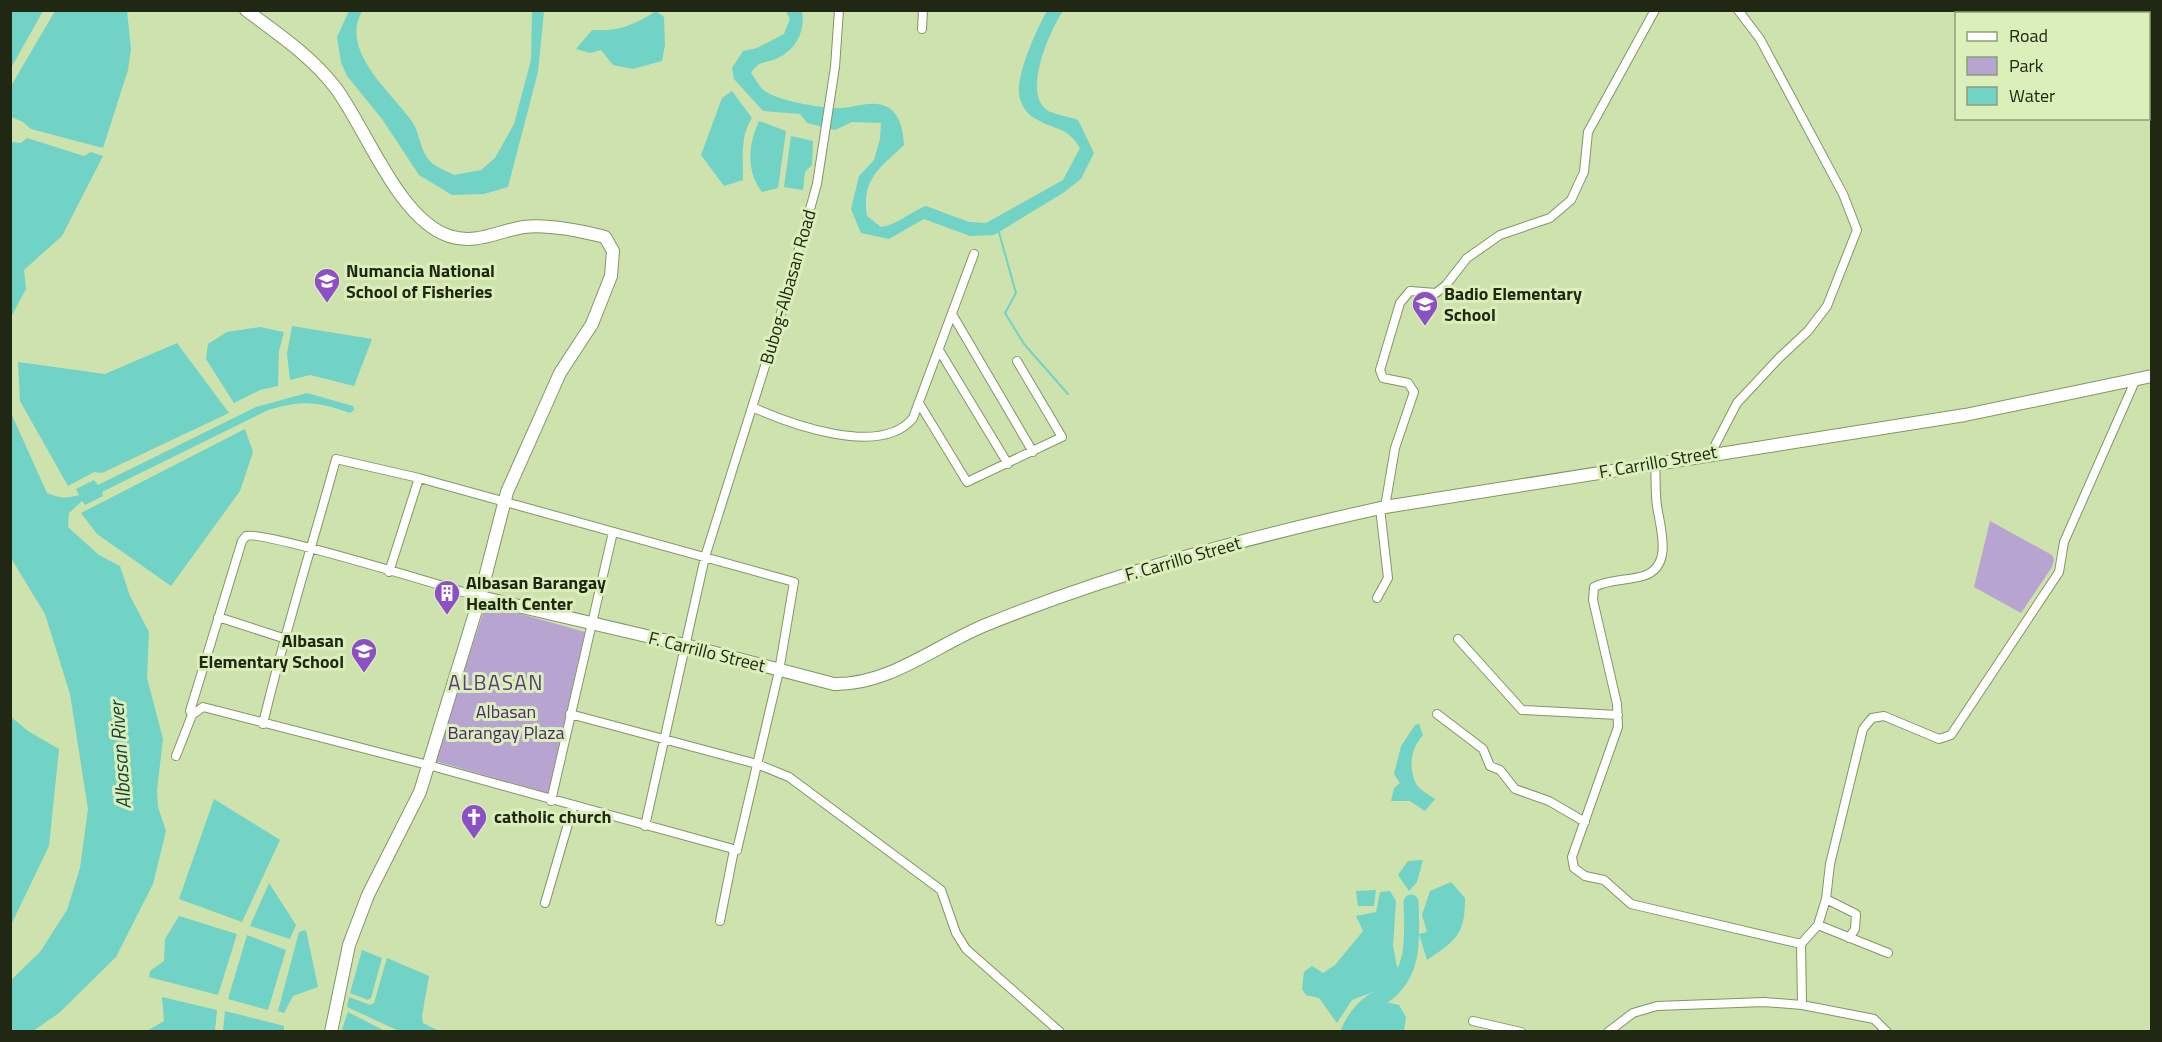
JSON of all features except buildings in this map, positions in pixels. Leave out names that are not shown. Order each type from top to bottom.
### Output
[{"type":"street","points":[[246,10],[308,56],[336,88],[365,140],[401,194],[418,216],[435,231],[466,240],[481,239],[525,227],[550,228],[605,237],[614,251],[614,265],[606,292],[592,324],[560,373],[504,503],[480,597],[420,792],[368,895],[349,945],[331,1032]]},
{"type":"street","name":"Bubog-Albasan Road","points":[[645,826],[705,556],[752,407],[817,184],[826,132],[839,10]]},
{"type":"street","points":[[922,29],[923,10]]},
{"type":"street","points":[[1377,598],[1388,578],[1382,508],[1395,448],[1414,392],[1408,383],[1383,378],[1380,370],[1400,303],[1410,291],[1436,293],[1446,285],[1467,258],[1500,235],[1550,218],[1571,200],[1584,172],[1588,132],[1655,10]]},
{"type":"street","points":[[1711,453],[1737,403],[1808,331],[1827,306],[1857,230],[1843,194],[1760,39],[1738,10]]},
{"type":"street","points":[[752,407],[809,429],[866,436],[884,435],[905,426],[913,418],[974,254]]},
{"type":"street","points":[[952,314],[1033,452]]},
{"type":"street","points":[[939,350],[1008,464]]},
{"type":"street","points":[[919,403],[967,482],[1062,437],[1017,361]]},
{"type":"street","name":"F. Carrillo Street","points":[[218,617],[242,541],[251,534],[480,597],[592,625],[685,645],[834,684],[853,684],[878,678],[987,624],[1125,575],[1215,549],[1382,508],[1711,453],[1965,415],[2151,376]]},
{"type":"street","points":[[1802,1005],[1802,944],[1818,925],[1826,899],[1830,864],[1863,729],[1872,718],[1884,716],[1939,739],[1951,735],[2059,572],[2064,542],[2136,379]]},
{"type":"street","points":[[263,724],[283,638],[312,549],[336,459],[419,478],[794,582],[779,670],[739,845],[734,850],[720,921]]},
{"type":"street","points":[[1655,464],[1657,504],[1664,548],[1659,565],[1645,576],[1606,581],[1593,586],[1593,600],[1617,704],[1618,727],[1572,857],[1574,868],[1585,876],[1604,880],[1631,904],[1802,944]]},
{"type":"street","points":[[389,572],[419,478]]},
{"type":"street","points":[[551,801],[613,532]]},
{"type":"street","points":[[176,756],[192,715],[191,704],[218,617],[283,638]]},
{"type":"street","points":[[1458,639],[1522,710],[1618,715]]},
{"type":"street","points":[[192,715],[203,707],[428,765],[734,850]]},
{"type":"street","points":[[570,714],[757,764],[802,785],[941,890],[956,933],[966,949],[1060,1032]]},
{"type":"street","points":[[1437,714],[1483,749],[1490,766],[1500,770],[1515,789],[1549,801],[1586,822]]},
{"type":"street","points":[[544,903],[573,807]]},
{"type":"street","points":[[1826,899],[1856,914],[1855,929],[1849,938]]},
{"type":"street","points":[[1818,925],[1888,953]]},
{"type":"street","points":[[1608,1032],[1633,1013],[1657,1006],[1764,1002],[1802,1005],[1874,1019],[1887,1032]]},
{"type":"street","points":[[1473,1021],[1521,1032]]},
{"type":"green space","points":[[1990,521],[2052,555],[2054,560],[2052,567],[2021,613],[1974,587]]},
{"type":"green space","name":"Albasan Barangay Plaza","points":[[486,604],[585,632],[548,793],[435,761]]},
{"type":"water","points":[[10,11],[43,11],[11,68]]},
{"type":"water","points":[[55,11],[127,11],[131,49],[128,70],[103,148],[31,129],[23,122],[11,117],[11,86]]},
{"type":"water","points":[[349,11],[362,11],[357,26],[357,42],[371,71],[413,123],[430,161],[454,175],[481,170],[495,158],[514,124],[531,60],[532,11],[544,11],[538,72],[508,187],[484,194],[452,195],[419,175],[382,119],[347,76],[341,62],[337,37]]},
{"type":"water","points":[[656,11],[664,17],[665,45],[662,61],[633,69],[613,65],[601,50],[590,53],[576,49],[592,30],[610,30],[626,26]]},
{"type":"water","points":[[786,11],[802,11],[801,32],[795,44],[785,54],[760,64],[751,73],[762,89],[789,101],[825,107],[884,105],[893,111],[899,120],[904,145],[874,175],[867,193],[867,216],[881,227],[893,224],[926,206],[969,222],[986,223],[1063,180],[1080,148],[1066,132],[1032,117],[1022,105],[1019,93],[1024,63],[1047,11],[1063,11],[1041,61],[1037,90],[1040,102],[1047,110],[1078,120],[1094,153],[1081,179],[1063,193],[994,235],[970,236],[924,219],[889,239],[861,233],[851,209],[859,176],[874,160],[880,139],[881,123],[852,122],[835,130],[807,123],[800,114],[763,111],[734,79],[732,68],[743,51],[757,48],[784,34],[790,19]]},
{"type":"water","points":[[732,91],[752,118],[744,140],[743,180],[724,186],[701,155],[722,98]]},
{"type":"water","points":[[759,121],[786,131],[778,188],[762,192],[753,175],[750,158]]},
{"type":"water","points":[[791,136],[813,141],[812,165],[805,172],[803,190],[784,187]]},
{"type":"water","points":[[27,138],[84,156],[91,152],[103,156],[62,236],[24,270],[26,289],[11,317],[11,142],[21,143]]},
{"type":"water","points":[[292,326],[372,339],[354,386],[310,375],[290,380],[287,354]]},
{"type":"water","points":[[260,327],[284,332],[279,351],[278,386],[260,390],[234,403],[206,359],[208,344],[227,332]]},
{"type":"water","points":[[177,343],[229,413],[102,473],[94,472],[68,486],[20,401],[18,362],[105,374]]},
{"type":"water","name":"Albasan River","points":[[307,393],[353,406],[354,410],[350,413],[308,403],[266,411],[102,492],[103,496],[85,505],[82,501],[69,513],[68,527],[99,555],[120,566],[130,596],[149,632],[147,678],[163,739],[157,790],[158,807],[166,831],[153,884],[116,957],[59,1013],[33,1031],[11,1031],[11,980],[40,952],[67,910],[80,868],[88,809],[70,694],[45,614],[11,558],[11,413],[47,493],[67,497],[79,495],[76,489],[94,480],[98,485],[256,407]]},
{"type":"water","points":[[245,429],[253,452],[240,491],[171,586],[97,534],[81,513]]},
{"type":"water","points":[[11,717],[28,731],[59,749],[49,846],[11,925]]},
{"type":"water","points":[[1419,724],[1423,735],[1413,752],[1412,771],[1416,784],[1435,799],[1425,811],[1410,801],[1391,801],[1394,788],[1400,783],[1394,774],[1401,746],[1415,725]]},
{"type":"water","points":[[214,799],[280,840],[242,922],[179,899]]},
{"type":"water","points":[[1423,860],[1417,882],[1409,891],[1398,875],[1408,861]]},
{"type":"water","points":[[1451,882],[1465,898],[1461,928],[1446,947],[1427,960],[1419,934],[1427,932],[1422,915],[1430,891]]},
{"type":"water","points":[[269,883],[296,925],[290,939],[250,926]]},
{"type":"water","points":[[1376,890],[1374,906],[1358,906],[1356,891]]},
{"type":"water","points":[[1390,891],[1396,901],[1393,946],[1398,972],[1386,987],[1352,1000],[1337,1023],[1319,998],[1306,995],[1302,989],[1304,972],[1312,966],[1323,973],[1335,965],[1363,931],[1356,916],[1376,912],[1380,892]]},
{"type":"water","points":[[179,916],[237,934],[218,995],[149,977],[150,971],[164,961],[165,939]]},
{"type":"water","points":[[306,930],[318,987],[293,996],[284,1013],[278,1011],[299,932]]},
{"type":"water","points":[[247,935],[286,950],[268,1010],[228,999]]},
{"type":"water","points":[[362,950],[382,958],[371,998],[368,1000],[350,993]]},
{"type":"water","points":[[387,958],[429,976],[422,1016],[423,1023],[439,1031],[399,1031],[347,1007],[349,997],[370,1005],[374,1003]]},
{"type":"water","points":[[162,997],[217,1010],[215,1031],[147,1031],[164,1021]]},
{"type":"water","points":[[1375,1000],[1399,1005],[1406,1017],[1404,1031],[1354,1031]]},
{"type":"water","points":[[225,1011],[284,1026],[284,1031],[223,1031]]},
{"type":"water","points":[[348,1012],[385,1031],[344,1031],[342,1029]]},
{"type":"waterway","points":[[998,229],[1016,293],[1005,313],[1024,344],[1068,394]]},
{"type":"waterway","points":[[1348,1032],[1362,1010],[1387,994],[1403,974],[1410,952],[1411,902]]},
{"type":"place","name":"Numancia National School of Fisheries","points":[[327,304]]},
{"type":"place","name":"Badio Elementary School","points":[[1425,327]]},
{"type":"place","name":"Albasan Barangay Health Center","points":[[447,616]]},
{"type":"place","name":"Albasan Elementary School","points":[[364,674]]},
{"type":"place","name":"catholic church","points":[[474,840]]},
{"type":"district","name":"ALBASAN","points":[[496,683]]}]
